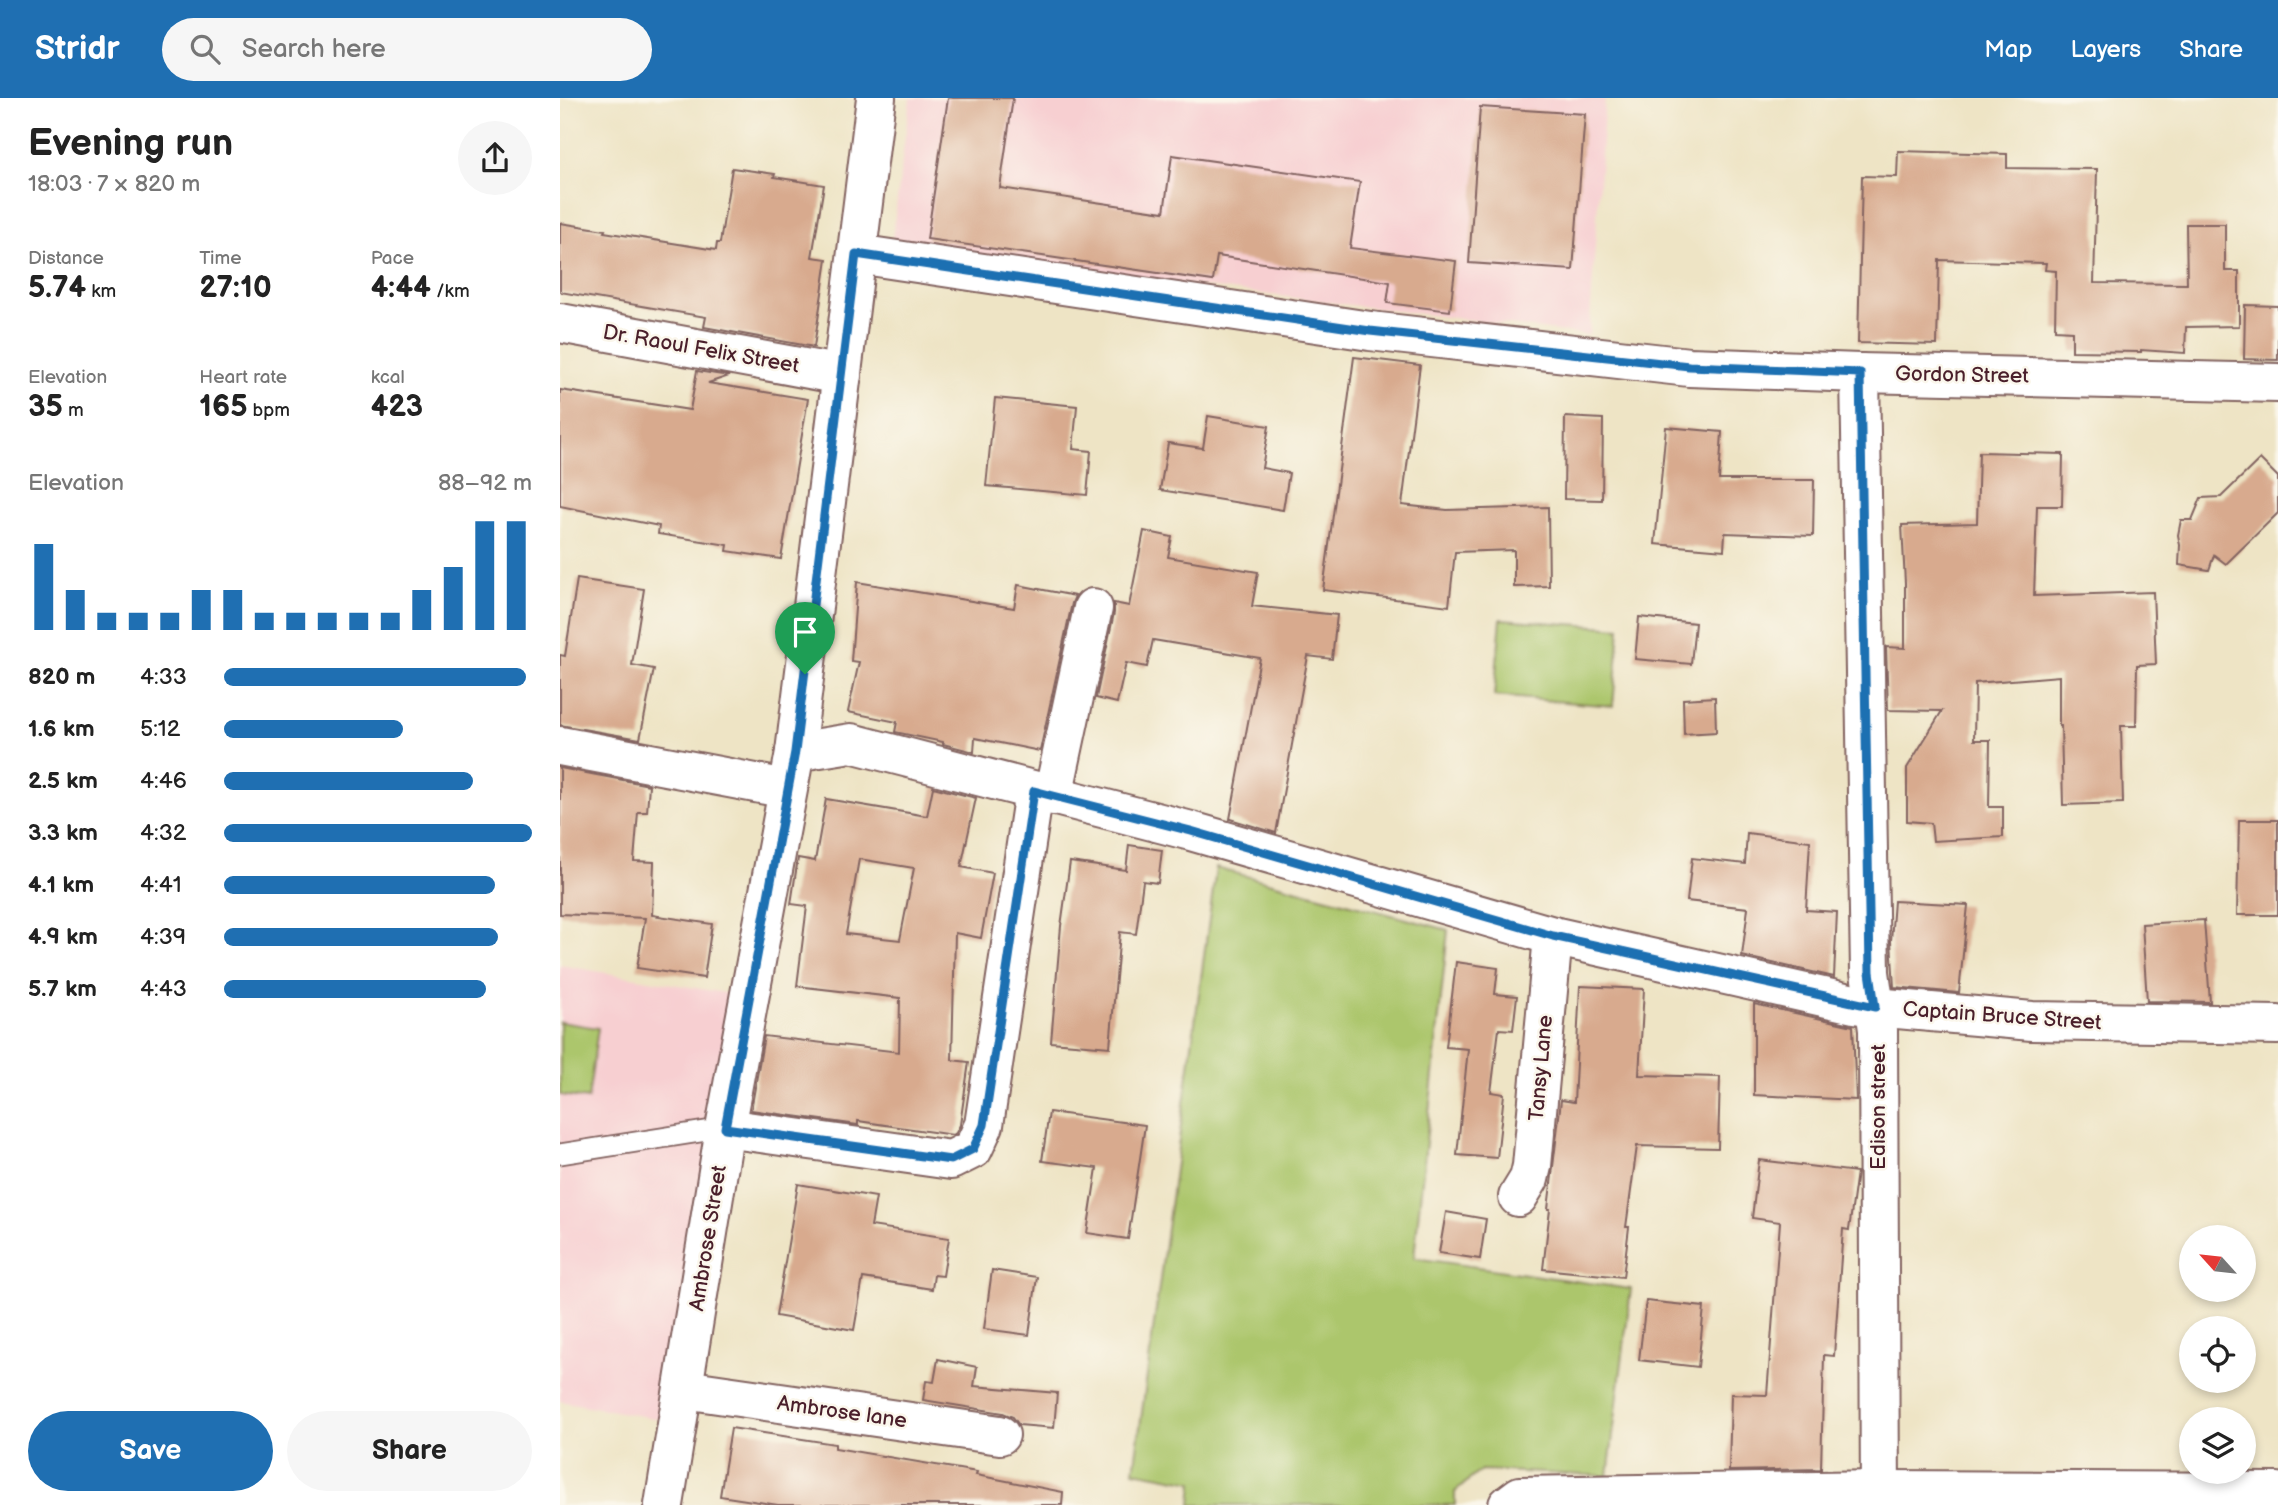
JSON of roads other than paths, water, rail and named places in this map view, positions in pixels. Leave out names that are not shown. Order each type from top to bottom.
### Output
[{"type":"street","name":"Ambrose Street","points":[[664,1505],[725,1128],[795,752],[876,98]]},
{"type":"street","name":"Gordon Street","points":[[856,254],[1370,331],[1689,366],[2278,383]]},
{"type":"street","name":"Dr. Raoul Felix Street","points":[[560,323],[842,375]]},
{"type":"street","name":"Edison street","points":[[1860,373],[1870,958],[1878,1044],[1880,1497]]},
{"type":"street","points":[[725,1128],[951,1160],[973,1149],[984,1125],[1043,794],[1093,608]]},
{"type":"street","name":"Captain Bruce Street","points":[[795,752],[851,743],[1191,831],[1553,936],[1875,1007],[2032,1021],[2278,1026]]},
{"type":"street","points":[[560,746],[787,789]]},
{"type":"street","name":"Tansy Lane","points":[[1518,1197],[1529,1179],[1532,1166],[1553,936]]},
{"type":"street","name":"Ambrose lane","points":[[684,1389],[1000,1435]]},
{"type":"street","points":[[1514,1500],[2278,1492]]},
{"type":"lane","points":[[560,1153],[725,1128]]}]
